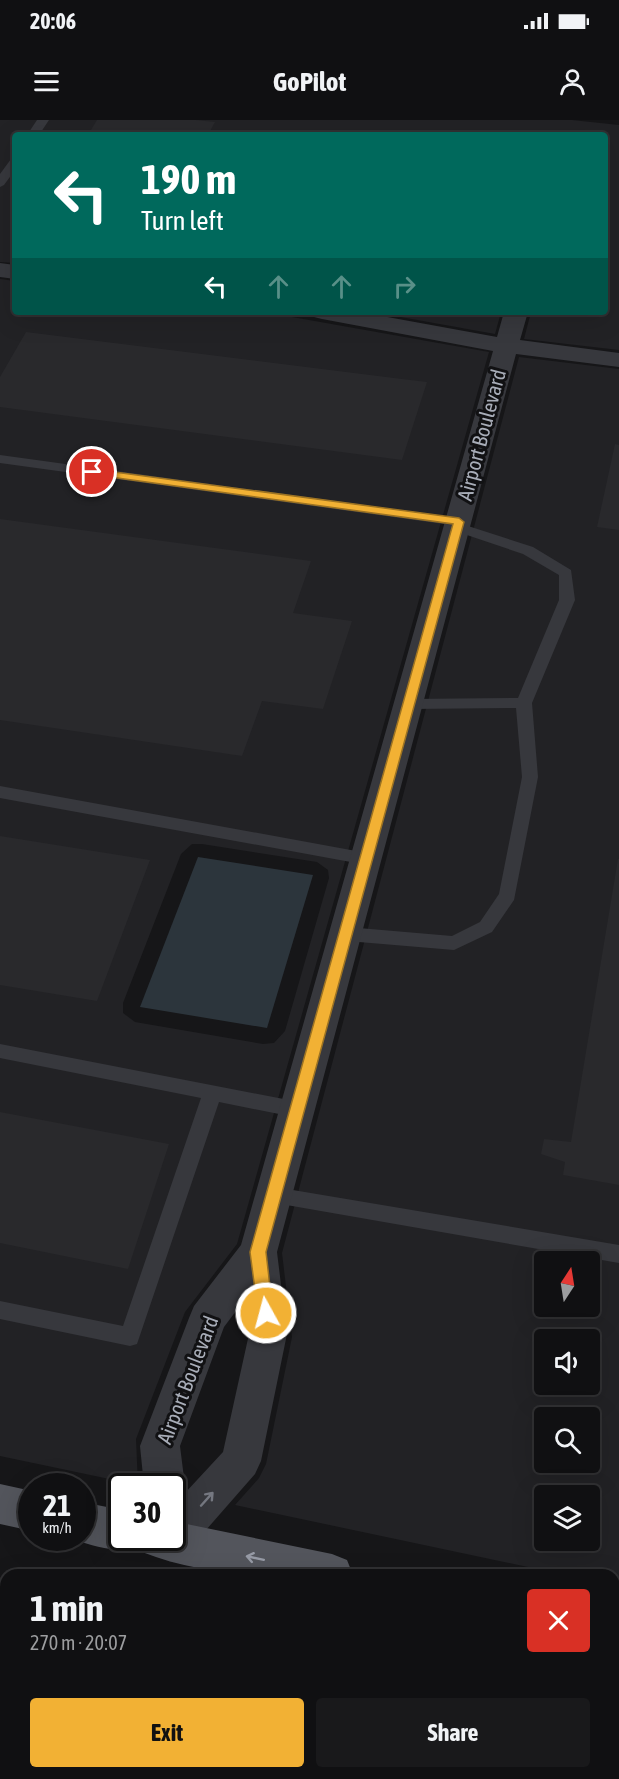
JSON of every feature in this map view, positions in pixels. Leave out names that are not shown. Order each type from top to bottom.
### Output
[{"type":"main road","points":[[0,1504],[18,1508]]},
{"type":"main road","points":[[186,1542],[305,1569]]},
{"type":"street","points":[[338,315],[507,346],[619,360]]},
{"type":"street","name":"Airport Boulevard","points":[[163,1473],[160,1446],[208,1318],[258,1252],[299,1110],[515,315]]},
{"type":"street","name":"Airport Boulevard","points":[[186,1517],[241,1461],[268,1334],[258,1252]]},
{"type":"lane","points":[[0,183],[12,165]]},
{"type":"lane","points":[[0,459],[458,525],[506,541],[549,559],[566,573],[567,600],[524,703],[530,777],[508,896],[486,927],[454,943],[347,934]]},
{"type":"lane","points":[[409,704],[524,703]]},
{"type":"lane","points":[[0,792],[367,859]]},
{"type":"lane","points":[[0,1051],[299,1110]]},
{"type":"lane","points":[[0,1310],[130,1337],[212,1093]]},
{"type":"lane","points":[[275,1195],[619,1254]]},
{"type":"shaded area","points":[[0,120],[572,120],[619,125],[619,350],[524,339],[530,315],[608,315],[608,132],[12,132],[12,263],[0,262]]},
{"type":"shaded area","points":[[0,279],[12,281],[12,315],[281,315],[489,352],[237,1244],[185,1312],[136,1439],[137,1473],[108,1473],[108,1479],[96,1476],[96,1473],[81,1473],[0,1456]],"holes":[[[192,844],[317,862],[328,870],[329,878],[285,1031],[274,1043],[263,1044],[135,1022],[123,1013],[123,1003],[181,854]]]},
{"type":"shaded area","points":[[390,315],[500,315],[495,334]]},
{"type":"shaded area","points":[[519,357],[619,369],[619,1569],[538,1569],[235,1505],[259,1478],[266,1464],[292,1337],[282,1253]]},
{"type":"shaded area","points":[[198,857],[313,875],[267,1028],[140,1007]]},
{"type":"building","points":[[97,120],[215,122],[210,132],[90,132]]},
{"type":"building","points":[[26,332],[427,382],[402,460],[0,407],[0,377]]},
{"type":"building","points":[[615,444],[619,445],[619,530],[597,527]]},
{"type":"building","points":[[0,519],[311,561],[293,613],[352,621],[323,709],[262,701],[242,756],[0,720]]},
{"type":"building","points":[[0,836],[150,860],[97,1001],[0,985]]},
{"type":"building","points":[[618,859],[619,1185],[563,1175],[565,1162],[541,1154],[544,1139],[571,1142]]},
{"type":"building","points":[[0,1112],[169,1144],[128,1269],[0,1243]]},
{"type":"route","points":[[92,472],[459,522],[258,1252],[266,1313]]}]
